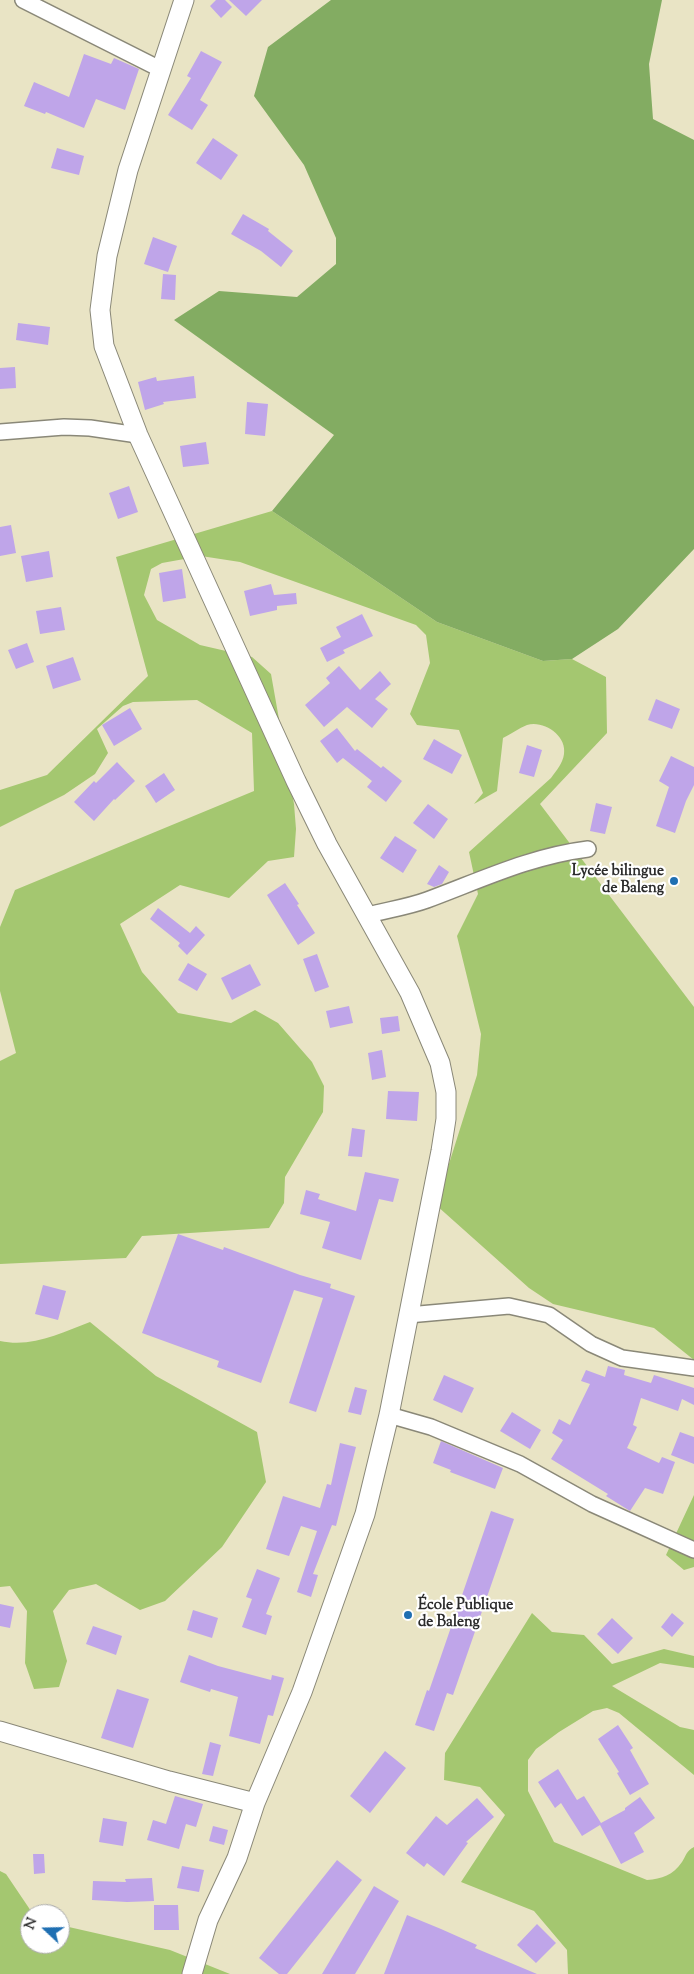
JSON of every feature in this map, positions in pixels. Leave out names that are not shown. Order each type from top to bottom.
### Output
[{"type":"street","points":[[23,0],[160,70]]},
{"type":"street","points":[[184,0],[128,170],[107,256],[100,310],[104,346],[138,435],[296,781],[327,844],[410,993],[440,1063],[446,1092],[446,1119],[441,1151],[389,1415],[365,1514],[302,1692],[256,1803],[237,1858],[208,1920],[192,1974]]},
{"type":"street","points":[[0,432],[64,427],[90,428],[138,435]]},
{"type":"street","points":[[368,915],[425,900],[518,864],[563,852],[588,849]]},
{"type":"street","points":[[408,1315],[509,1306],[549,1315],[591,1344],[622,1358],[694,1368]]},
{"type":"street","points":[[389,1415],[431,1427],[520,1464],[592,1504],[694,1550]]},
{"type":"street","points":[[0,1731],[168,1781],[256,1803]]},
{"type":"green space","points":[[331,0],[662,0],[649,64],[653,119],[694,140],[694,549],[618,629],[572,659],[543,661],[437,622],[272,511],[334,435],[174,320],[219,291],[297,297],[336,264],[336,238],[304,165],[254,96],[268,47]]},
{"type":"green space","points":[[272,511],[437,622],[543,661],[572,659],[606,677],[607,733],[540,804],[694,1007],[694,1360],[654,1328],[553,1304],[529,1288],[436,1205],[477,1075],[481,1034],[457,936],[478,894],[469,852],[551,778],[559,767],[564,754],[562,741],[547,727],[534,724],[524,726],[503,738],[497,791],[474,804],[483,793],[459,730],[417,725],[410,714],[430,663],[426,635],[416,625],[240,562],[201,556],[162,563],[151,569],[144,595],[157,620],[200,645],[252,657],[271,674],[294,804],[296,829],[294,857],[268,861],[229,898],[180,885],[120,924],[142,972],[178,1013],[231,1023],[255,1010],[278,1023],[312,1062],[324,1086],[323,1112],[285,1177],[284,1203],[269,1228],[142,1236],[126,1258],[0,1264],[0,1061],[16,1053],[0,991],[0,927],[15,890],[254,791],[252,733],[197,700],[133,702],[123,706],[97,729],[108,753],[95,774],[64,795],[0,827],[0,790],[47,775],[148,676],[116,557]]},
{"type":"green space","points":[[90,1322],[156,1376],[257,1432],[266,1482],[222,1547],[165,1601],[140,1610],[96,1584],[69,1590],[53,1611],[67,1661],[59,1687],[34,1689],[25,1663],[27,1611],[10,1586],[0,1587],[0,1341],[23,1343],[35,1341],[57,1335]]},
{"type":"green space","points":[[694,1495],[694,1567],[684,1570],[666,1555]]},
{"type":"green space","points":[[532,1613],[552,1632],[584,1635],[612,1664],[664,1649],[694,1656],[694,1668],[660,1663],[612,1686],[680,1727],[694,1730],[694,1775],[619,1713],[607,1708],[593,1711],[536,1749],[528,1760],[528,1791],[554,1842],[647,1880],[658,1879],[671,1873],[694,1847],[694,1974],[568,1974],[567,1950],[534,1911],[461,1882],[505,1815],[480,1787],[444,1780],[445,1753]]},
{"type":"green space","points":[[0,1871],[6,1874],[26,1904],[20,1904],[20,1954],[70,1954],[70,1927],[170,1950],[230,1974],[0,1974]]},
{"type":"building","points":[[216,0],[225,0],[232,7],[221,18],[210,6]]},
{"type":"building","points":[[229,0],[262,0],[246,16]]},
{"type":"building","points":[[201,51],[222,62],[200,100],[208,105],[192,130],[168,115],[191,78],[187,76]]},
{"type":"building","points":[[84,54],[111,64],[114,58],[139,69],[125,110],[96,99],[84,128],[46,112],[45,114],[24,106],[34,82],[69,97]]},
{"type":"building","points":[[213,138],[238,155],[221,180],[196,163]]},
{"type":"building","points":[[57,148],[84,156],[79,175],[51,168]]},
{"type":"building","points":[[243,214],[269,229],[268,231],[293,251],[281,267],[261,251],[231,234]]},
{"type":"building","points":[[153,237],[177,246],[168,272],[144,264]]},
{"type":"building","points":[[163,274],[176,275],[175,300],[161,299]]},
{"type":"building","points":[[18,323],[50,327],[48,345],[16,340]]},
{"type":"building","points":[[15,367],[16,388],[0,389],[0,368]]},
{"type":"building","points":[[194,376],[196,398],[163,402],[164,404],[145,410],[138,382],[156,377],[157,381]]},
{"type":"building","points":[[247,402],[268,404],[265,436],[245,434]]},
{"type":"building","points":[[206,442],[209,464],[183,467],[180,446]]},
{"type":"building","points":[[129,486],[138,512],[118,519],[109,493]]},
{"type":"building","points":[[11,525],[16,553],[0,556],[0,527]]},
{"type":"building","points":[[49,551],[53,577],[26,582],[21,556]]},
{"type":"building","points":[[182,569],[186,598],[163,602],[159,573]]},
{"type":"building","points":[[271,584],[274,595],[296,593],[297,604],[277,606],[277,610],[250,616],[244,591]]},
{"type":"building","points":[[61,607],[65,630],[40,634],[36,611]]},
{"type":"building","points":[[362,614],[373,636],[343,650],[345,653],[327,662],[320,648],[341,637],[336,627]]},
{"type":"building","points":[[27,643],[34,662],[16,669],[8,650]]},
{"type":"building","points":[[73,657],[81,680],[53,689],[46,666]]},
{"type":"building","points":[[339,666],[360,690],[380,671],[391,684],[375,699],[388,709],[372,728],[347,707],[324,727],[305,705],[330,683],[326,678]]},
{"type":"building","points":[[656,699],[680,709],[672,729],[648,720]]},
{"type":"building","points":[[130,708],[142,729],[114,746],[102,725]]},
{"type":"building","points":[[337,728],[355,751],[357,749],[381,768],[383,766],[402,781],[386,802],[367,787],[372,781],[343,758],[337,763],[320,741]]},
{"type":"building","points":[[434,739],[462,755],[452,774],[423,759]]},
{"type":"building","points":[[527,745],[542,750],[534,777],[519,773]]},
{"type":"building","points":[[671,756],[694,767],[694,785],[686,801],[675,833],[656,826],[669,787],[659,781]]},
{"type":"building","points":[[117,762],[135,781],[114,799],[94,821],[74,802],[94,781],[96,783]]},
{"type":"building","points":[[164,773],[175,790],[156,803],[145,786]]},
{"type":"building","points":[[596,803],[612,807],[605,834],[590,831]]},
{"type":"building","points":[[428,804],[448,819],[434,839],[413,823]]},
{"type":"building","points":[[395,836],[417,850],[403,873],[380,858]]},
{"type":"building","points":[[439,865],[449,872],[442,884],[434,887],[427,884]]},
{"type":"building","points":[[285,883],[315,933],[298,945],[267,895]]},
{"type":"building","points":[[158,908],[190,933],[196,926],[205,935],[187,955],[178,946],[180,943],[150,919]]},
{"type":"building","points":[[317,954],[329,987],[315,992],[303,959]]},
{"type":"building","points":[[188,963],[207,974],[197,991],[178,980]]},
{"type":"building","points":[[250,964],[261,985],[232,1000],[221,978]]},
{"type":"building","points":[[349,1006],[353,1023],[330,1028],[326,1011]]},
{"type":"building","points":[[398,1016],[400,1031],[382,1034],[380,1018]]},
{"type":"building","points":[[382,1050],[386,1077],[372,1080],[368,1053]]},
{"type":"building","points":[[388,1091],[419,1092],[417,1121],[386,1119]]},
{"type":"building","points":[[352,1128],[365,1130],[362,1157],[348,1156]]},
{"type":"building","points":[[365,1172],[399,1179],[393,1202],[379,1199],[361,1260],[322,1248],[330,1222],[300,1214],[306,1190],[320,1194],[318,1199],[356,1211]]},
{"type":"building","points":[[178,1234],[223,1250],[224,1247],[300,1275],[331,1284],[330,1288],[355,1296],[316,1412],[289,1403],[323,1298],[294,1290],[261,1383],[217,1367],[219,1361],[142,1333]]},
{"type":"building","points":[[43,1285],[66,1291],[58,1320],[35,1314]]},
{"type":"building","points":[[608,1366],[625,1370],[624,1375],[651,1383],[654,1375],[694,1388],[694,1405],[682,1399],[678,1411],[641,1398],[633,1425],[637,1427],[627,1448],[659,1463],[662,1457],[675,1462],[663,1494],[645,1488],[630,1511],[606,1496],[608,1494],[551,1459],[563,1440],[552,1433],[559,1419],[570,1425],[590,1384],[581,1381],[586,1370],[605,1377]]},
{"type":"building","points":[[444,1375],[474,1388],[462,1413],[433,1400]]},
{"type":"building","points":[[355,1387],[367,1390],[361,1415],[348,1412]]},
{"type":"building","points":[[512,1412],[541,1430],[530,1449],[500,1431]]},
{"type":"building","points":[[680,1432],[694,1437],[694,1464],[671,1455]]},
{"type":"building","points":[[441,1441],[503,1468],[495,1489],[450,1472],[451,1470],[433,1463]]},
{"type":"building","points":[[340,1443],[356,1447],[336,1526],[332,1525],[313,1574],[318,1575],[311,1597],[297,1592],[317,1531],[301,1526],[289,1556],[266,1549],[283,1496],[320,1508],[327,1484],[331,1485]]},
{"type":"building","points":[[491,1511],[514,1519],[453,1695],[447,1693],[434,1731],[415,1725],[427,1690],[429,1691]]},
{"type":"building","points":[[257,1569],[280,1578],[266,1614],[272,1616],[266,1635],[242,1627],[252,1599],[246,1597]]},
{"type":"building","points":[[0,1604],[14,1607],[10,1628],[0,1626]]},
{"type":"building","points":[[193,1610],[218,1618],[212,1638],[187,1630]]},
{"type":"building","points":[[672,1613],[684,1623],[672,1637],[661,1627]]},
{"type":"building","points":[[612,1618],[633,1638],[618,1654],[597,1634]]},
{"type":"building","points":[[93,1626],[122,1636],[116,1655],[86,1644]]},
{"type":"building","points":[[189,1655],[218,1666],[271,1680],[272,1675],[284,1678],[273,1716],[268,1715],[260,1744],[229,1736],[238,1697],[211,1689],[210,1692],[180,1682]]},
{"type":"building","points":[[117,1689],[149,1699],[133,1748],[101,1738]]},
{"type":"building","points":[[618,1725],[633,1748],[630,1750],[649,1784],[630,1795],[617,1773],[619,1772],[598,1739]]},
{"type":"building","points":[[210,1742],[221,1745],[213,1776],[202,1774]]},
{"type":"building","points":[[385,1751],[406,1768],[370,1813],[350,1796]]},
{"type":"building","points":[[558,1769],[577,1800],[584,1796],[601,1823],[625,1810],[625,1808],[640,1797],[655,1818],[634,1833],[644,1852],[621,1864],[600,1825],[582,1836],[561,1803],[555,1808],[538,1782]]},
{"type":"building","points":[[175,1796],[203,1804],[196,1827],[186,1824],[179,1849],[147,1840],[153,1820],[166,1824]]},
{"type":"building","points":[[477,1798],[494,1817],[466,1842],[468,1843],[444,1876],[427,1863],[424,1867],[406,1853],[436,1816],[447,1825]]},
{"type":"building","points":[[103,1818],[127,1822],[123,1846],[99,1842]]},
{"type":"building","points":[[213,1826],[228,1830],[224,1845],[209,1841]]},
{"type":"building","points":[[33,1854],[44,1854],[45,1873],[34,1874]]},
{"type":"building","points":[[337,1860],[362,1880],[287,1974],[279,1974],[259,1958]]},
{"type":"building","points":[[182,1866],[204,1870],[199,1892],[177,1888]]},
{"type":"building","points":[[152,1878],[154,1901],[92,1900],[93,1881],[126,1882],[125,1879]]},
{"type":"building","points":[[374,1886],[399,1901],[355,1974],[322,1974]]},
{"type":"building","points":[[154,1905],[178,1905],[179,1930],[154,1930]]},
{"type":"building","points":[[407,1915],[477,1945],[475,1948],[537,1974],[384,1974]]},
{"type":"building","points":[[537,1924],[556,1943],[536,1963],[517,1945]]},
{"type":"place","name":"Lycée bilingue de Baleng","points":[[674,881]]},
{"type":"place","name":"École Publique de Baleng","points":[[408,1615]]}]
